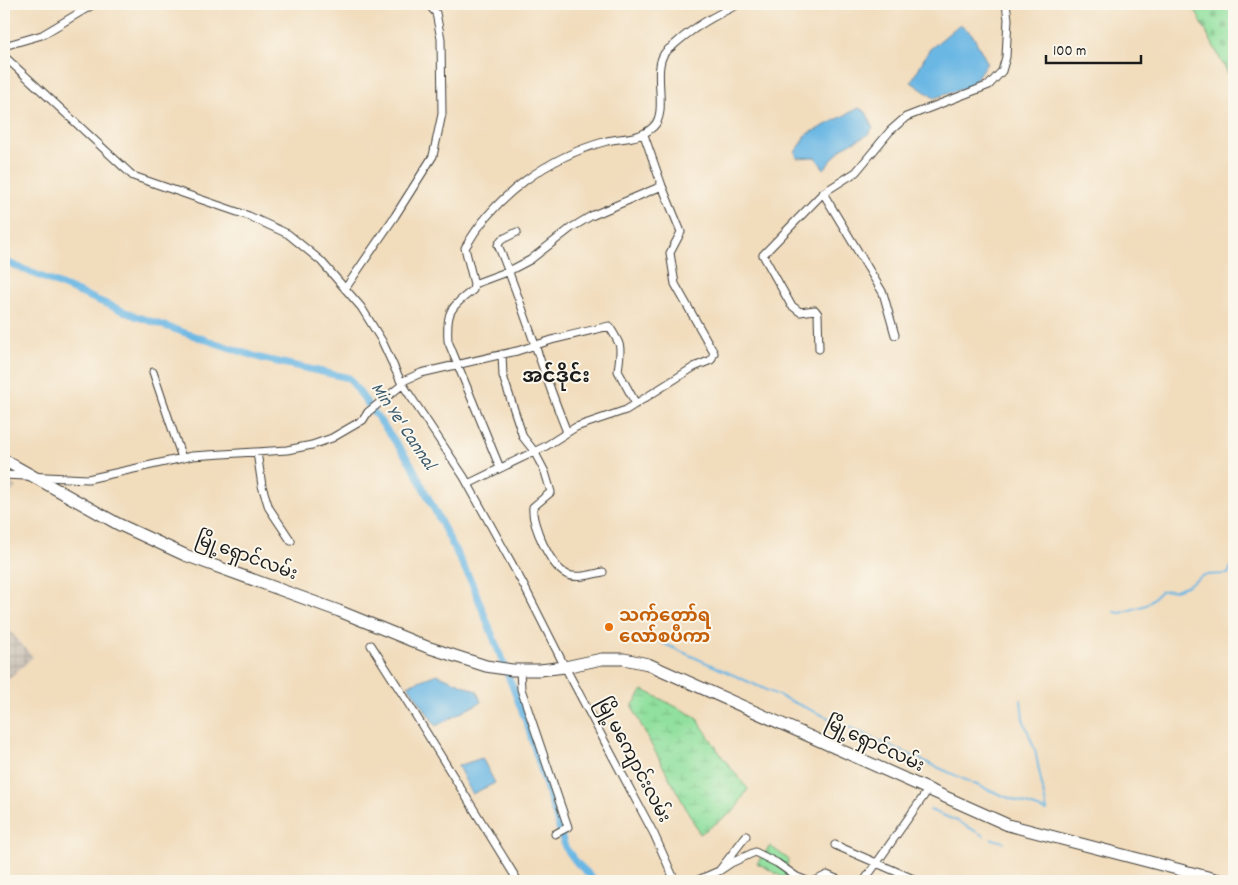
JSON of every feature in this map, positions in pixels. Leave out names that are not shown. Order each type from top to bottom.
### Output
[{"type":"main road","name":"မြို့ရှောင်လမ်း","points":[[4,460],[118,524],[185,555],[427,647],[486,666],[516,670],[565,667],[602,658],[624,659],[648,664],[1008,825],[1223,881]]},
{"type":"street","points":[[4,46],[42,35],[94,4]]},
{"type":"street","points":[[345,288],[433,156],[442,114],[441,39],[436,13],[428,4]]},
{"type":"street","points":[[500,468],[448,341],[449,311],[457,302],[473,290],[474,284],[465,248],[472,234],[500,203],[528,178],[548,165],[607,141],[644,135],[655,125],[659,116],[660,71],[664,54],[692,29],[716,14],[739,4]]},
{"type":"street","points":[[819,349],[818,314],[814,310],[800,312],[791,305],[763,254],[823,194],[856,172],[890,131],[906,117],[989,85],[1002,71],[1006,57],[1008,19],[1006,4]]},
{"type":"street","name":"မြို့မကျောင်းလမ်း","points":[[4,56],[133,176],[249,216],[288,234],[321,261],[361,307],[382,341],[401,383],[468,484],[523,584],[559,656],[654,834],[675,881]]},
{"type":"street","points":[[468,484],[534,452],[576,427],[626,410],[694,367],[711,360],[714,353],[675,284],[670,253],[681,232],[644,135]]},
{"type":"street","points":[[474,284],[509,271],[530,260],[571,228],[591,216],[662,186]]},
{"type":"street","points":[[823,194],[883,293],[895,335]]},
{"type":"street","points":[[517,232],[501,240],[498,245],[567,432]]},
{"type":"street","points":[[4,475],[88,479],[192,456],[287,450],[312,445],[332,438],[363,420],[368,412],[401,383],[421,373],[609,326],[618,340],[622,351],[618,371],[636,404]]},
{"type":"street","points":[[502,354],[503,376],[510,402],[523,437],[545,472],[551,492],[533,507],[533,514],[552,559],[559,569],[569,576],[603,572]]},
{"type":"street","points":[[152,372],[182,458]]},
{"type":"street","points":[[257,452],[262,486],[269,508],[291,541]]},
{"type":"street","points":[[371,645],[406,698],[518,881]]},
{"type":"street","points":[[516,670],[521,690],[568,827],[555,834]]},
{"type":"street","points":[[864,881],[928,790]]},
{"type":"street","points":[[719,871],[746,836]]},
{"type":"street","points":[[835,845],[878,862],[918,881]]},
{"type":"street","points":[[696,881],[755,852],[807,881]]},
{"type":"street","points":[[815,881],[827,875],[842,881]]},
{"type":"shaded area","points":[[4,479],[16,487],[4,501]]},
{"type":"shaded area","points":[[4,624],[33,657],[4,683]]},
{"type":"green space","points":[[1192,4],[1234,4],[1234,86]]},
{"type":"green space","points":[[643,690],[696,717],[723,758],[748,789],[734,811],[700,834],[632,706]]},
{"type":"green space","points":[[770,846],[788,859],[786,879],[757,863]]},
{"type":"water","points":[[960,24],[972,34],[987,62],[971,86],[934,98],[911,82],[929,50]]},
{"type":"water","points":[[859,108],[866,112],[873,127],[869,134],[842,148],[824,169],[815,157],[797,158],[795,152],[802,143],[804,136]]},
{"type":"water","points":[[437,674],[477,691],[481,702],[436,726],[408,685]]},
{"type":"water","points":[[482,758],[495,783],[472,794],[458,766]]},
{"type":"waterway","name":"Min Ye' Cannal","points":[[4,261],[135,316],[260,358],[349,378],[410,462],[472,583],[527,724],[565,847],[577,863],[596,881]]},
{"type":"waterway","points":[[1114,612],[1121,613],[1146,605],[1161,591],[1175,590],[1186,586],[1204,575],[1228,574],[1234,564]]},
{"type":"waterway","points":[[658,641],[979,786],[1047,811],[1035,750],[1023,719],[1021,700]]},
{"type":"waterway","points":[[930,810],[957,821],[984,836]]},
{"type":"waterway","points":[[992,839],[1004,842]]},
{"type":"place","name":"သက်တော်ရ လော်စပီကာ","points":[[609,627]]},
{"type":"district","name":"အင်ဒိုင်း","points":[[556,378]]}]
